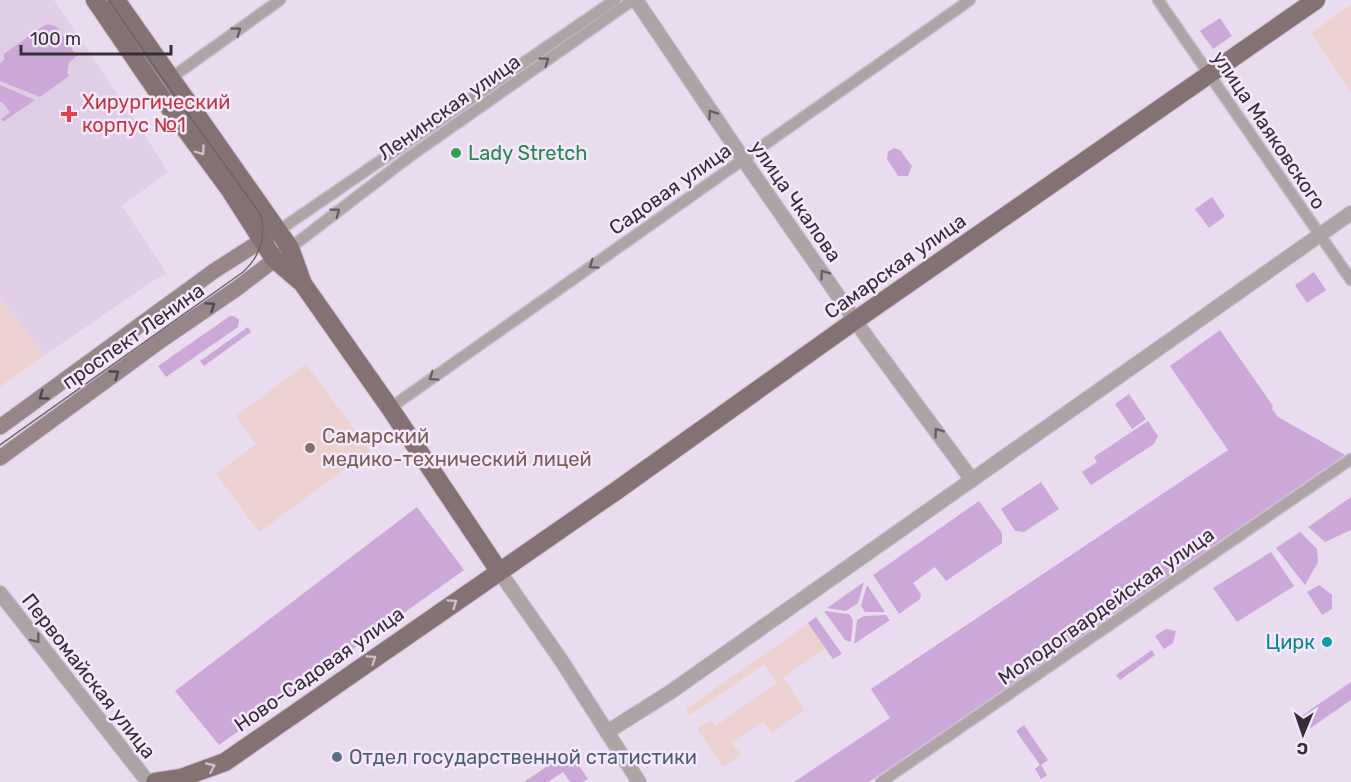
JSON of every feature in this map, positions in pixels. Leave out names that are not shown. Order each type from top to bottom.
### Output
[{"type":"main road","points":[[95,0],[278,231],[290,248],[303,284]]},
{"type":"main road","points":[[116,0],[163,83],[261,240],[274,259],[303,284],[500,571]]},
{"type":"main road","name":"Самарская улица","points":[[500,571],[1316,0]]},
{"type":"main road","name":"проспект Ленина","points":[[0,426],[214,271],[278,231]]},
{"type":"main road","name":"проспект Ленина","points":[[0,458],[290,248]]},
{"type":"main road","name":"Ново-Садовая улица","points":[[154,782],[181,778],[225,762],[500,571]]},
{"type":"street","points":[[163,83],[280,0]]},
{"type":"street","name":"Ленинская улица","points":[[278,231],[615,0]]},
{"type":"street","name":"Ленинская улица","points":[[290,248],[409,157],[634,0]]},
{"type":"street","name":"улица Чкалова","points":[[634,0],[856,320],[972,480]]},
{"type":"street","name":"Садовая улица","points":[[390,408],[970,0]]},
{"type":"street","name":"улица Маяковского","points":[[1158,0],[1351,280]]},
{"type":"street","points":[[607,732],[659,699],[1351,213]]},
{"type":"street","name":"Молодогвардейская улица","points":[[881,782],[1351,459]]},
{"type":"street","points":[[500,571],[639,782]]},
{"type":"street","name":"Первомайская улица","points":[[0,593],[148,782]]},
{"type":"shaded area","points":[[0,0],[54,0],[168,172],[122,206],[167,274],[159,277],[45,355],[0,298]]},
{"type":"shaded area","points":[[1351,5],[1351,93],[1311,33]]},
{"type":"shaded area","points":[[1220,18],[1232,36],[1213,49],[1200,31]]},
{"type":"shaded area","points":[[48,24],[56,26],[77,56],[69,62],[67,73],[69,76],[40,97],[0,81],[0,63],[4,60],[4,54]]},
{"type":"shaded area","points":[[0,85],[35,100],[3,122],[1,119],[10,112],[0,102]]},
{"type":"shaded area","points":[[894,148],[900,150],[912,166],[908,176],[898,176],[887,159],[888,152]]},
{"type":"shaded area","points":[[1212,197],[1225,216],[1209,228],[1195,209]]},
{"type":"shaded area","points":[[1314,272],[1326,290],[1307,303],[1295,285]]},
{"type":"shaded area","points":[[0,298],[45,355],[0,387]]},
{"type":"shaded area","points":[[230,316],[239,320],[238,327],[166,377],[158,366]]},
{"type":"shaded area","points":[[248,327],[251,332],[204,366],[200,361]]},
{"type":"shaded area","points":[[1220,330],[1273,406],[1272,409],[1278,417],[1345,455],[869,782],[794,782],[890,718],[871,689],[1228,450],[1170,366]]},
{"type":"shaded area","name":"Самарский медико-технический лицей","points":[[306,364],[370,451],[259,532],[216,474],[256,444],[236,416]]},
{"type":"shaded area","points":[[1129,394],[1146,419],[1132,429],[1115,404]]},
{"type":"shaded area","points":[[1148,421],[1158,436],[1154,444],[1091,485],[1082,472],[1097,462],[1094,457]]},
{"type":"shaded area","points":[[1041,482],[1059,509],[1024,532],[1015,531],[1001,509]]},
{"type":"shaded area","points":[[1351,497],[1351,530],[1325,542],[1308,527]]},
{"type":"shaded area","points":[[979,501],[1002,533],[1002,543],[946,581],[935,567],[913,583],[921,594],[920,599],[899,614],[873,575]]},
{"type":"shaded area","points":[[417,507],[464,570],[219,745],[175,691]]},
{"type":"shaded area","points":[[1300,532],[1317,549],[1318,562],[1305,585],[1276,548]]},
{"type":"shaded area","points":[[1271,552],[1294,586],[1237,622],[1213,588]]},
{"type":"shaded area","points":[[864,582],[858,603],[846,611],[827,608]]},
{"type":"shaded area","points":[[867,585],[885,612],[865,612],[861,606]]},
{"type":"shaded area","points":[[1319,585],[1332,595],[1332,609],[1322,615],[1307,592]]},
{"type":"shaded area","points":[[824,611],[849,614],[853,620],[851,642],[845,640]]},
{"type":"shaded area","points":[[886,615],[890,620],[854,644],[857,620],[864,616]]},
{"type":"shaded area","points":[[816,617],[842,654],[833,659],[808,623]]},
{"type":"shaded area","points":[[809,623],[826,648],[783,678],[805,710],[772,733],[763,721],[732,743],[741,755],[723,767],[697,729],[711,720],[715,726],[777,683],[764,664],[690,715],[686,709]]},
{"type":"shaded area","points":[[1166,629],[1176,631],[1173,643],[1164,649],[1155,636]]},
{"type":"shaded area","points":[[1152,650],[1155,655],[1120,680],[1116,675]]},
{"type":"shaded area","points":[[1351,682],[1351,700],[1309,729],[1300,717]]},
{"type":"shaded area","points":[[1024,725],[1048,760],[1041,765],[1047,775],[1041,779],[1035,769],[1040,765],[1016,731]]},
{"type":"shaded area","points":[[569,751],[588,779],[583,782],[570,782],[563,772],[548,782],[524,782]]},
{"type":"tram line","points":[[0,445],[243,272],[254,259],[261,244],[263,228],[259,212],[109,0]]},
{"type":"place","name":"Хирургический корпус №1","points":[[69,114]]},
{"type":"place","name":"Lady Stretch","points":[[456,153]]},
{"type":"place","name":"Самарский медико-технический лицей","points":[[310,448]]},
{"type":"place","name":"Цирк","points":[[1327,642]]},
{"type":"place","name":"Отдел государственной статистики","points":[[337,757]]}]
